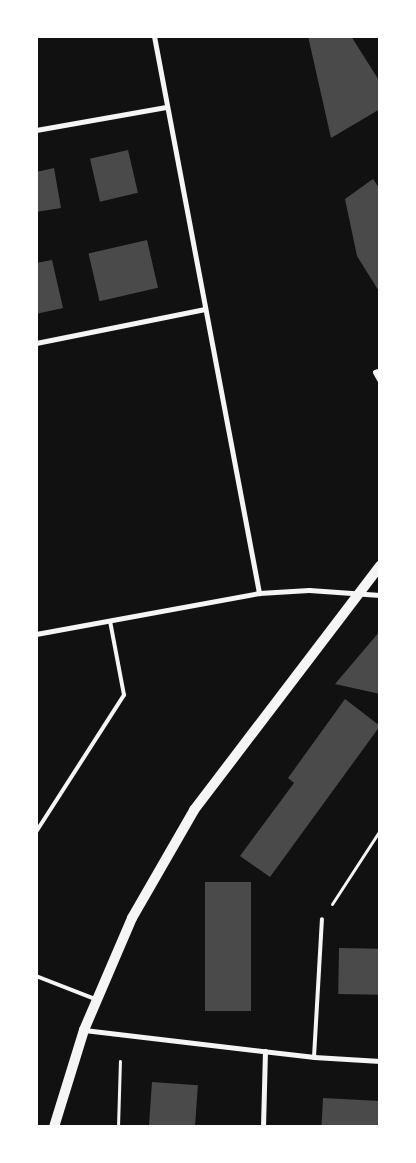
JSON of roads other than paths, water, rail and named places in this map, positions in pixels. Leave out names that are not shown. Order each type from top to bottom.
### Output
[{"type":"main road","points":[[54,1127],[84,1030],[132,918],[194,810],[380,566]]},
{"type":"street","points":[[154,36],[259,593]]},
{"type":"street","points":[[36,130],[166,107]]},
{"type":"street","points":[[36,343],[204,309]]},
{"type":"street","points":[[380,370],[375,372],[380,381]]},
{"type":"street","points":[[36,634],[259,593],[309,590],[380,594]]},
{"type":"street","points":[[84,1030],[314,1057],[380,1061]]},
{"type":"street","points":[[263,1127],[265,1051]]},
{"type":"lane","points":[[36,832],[124,694],[110,621]]},
{"type":"lane","points":[[314,1057],[322,919]]},
{"type":"lane","points":[[36,976],[98,1000]]}]
